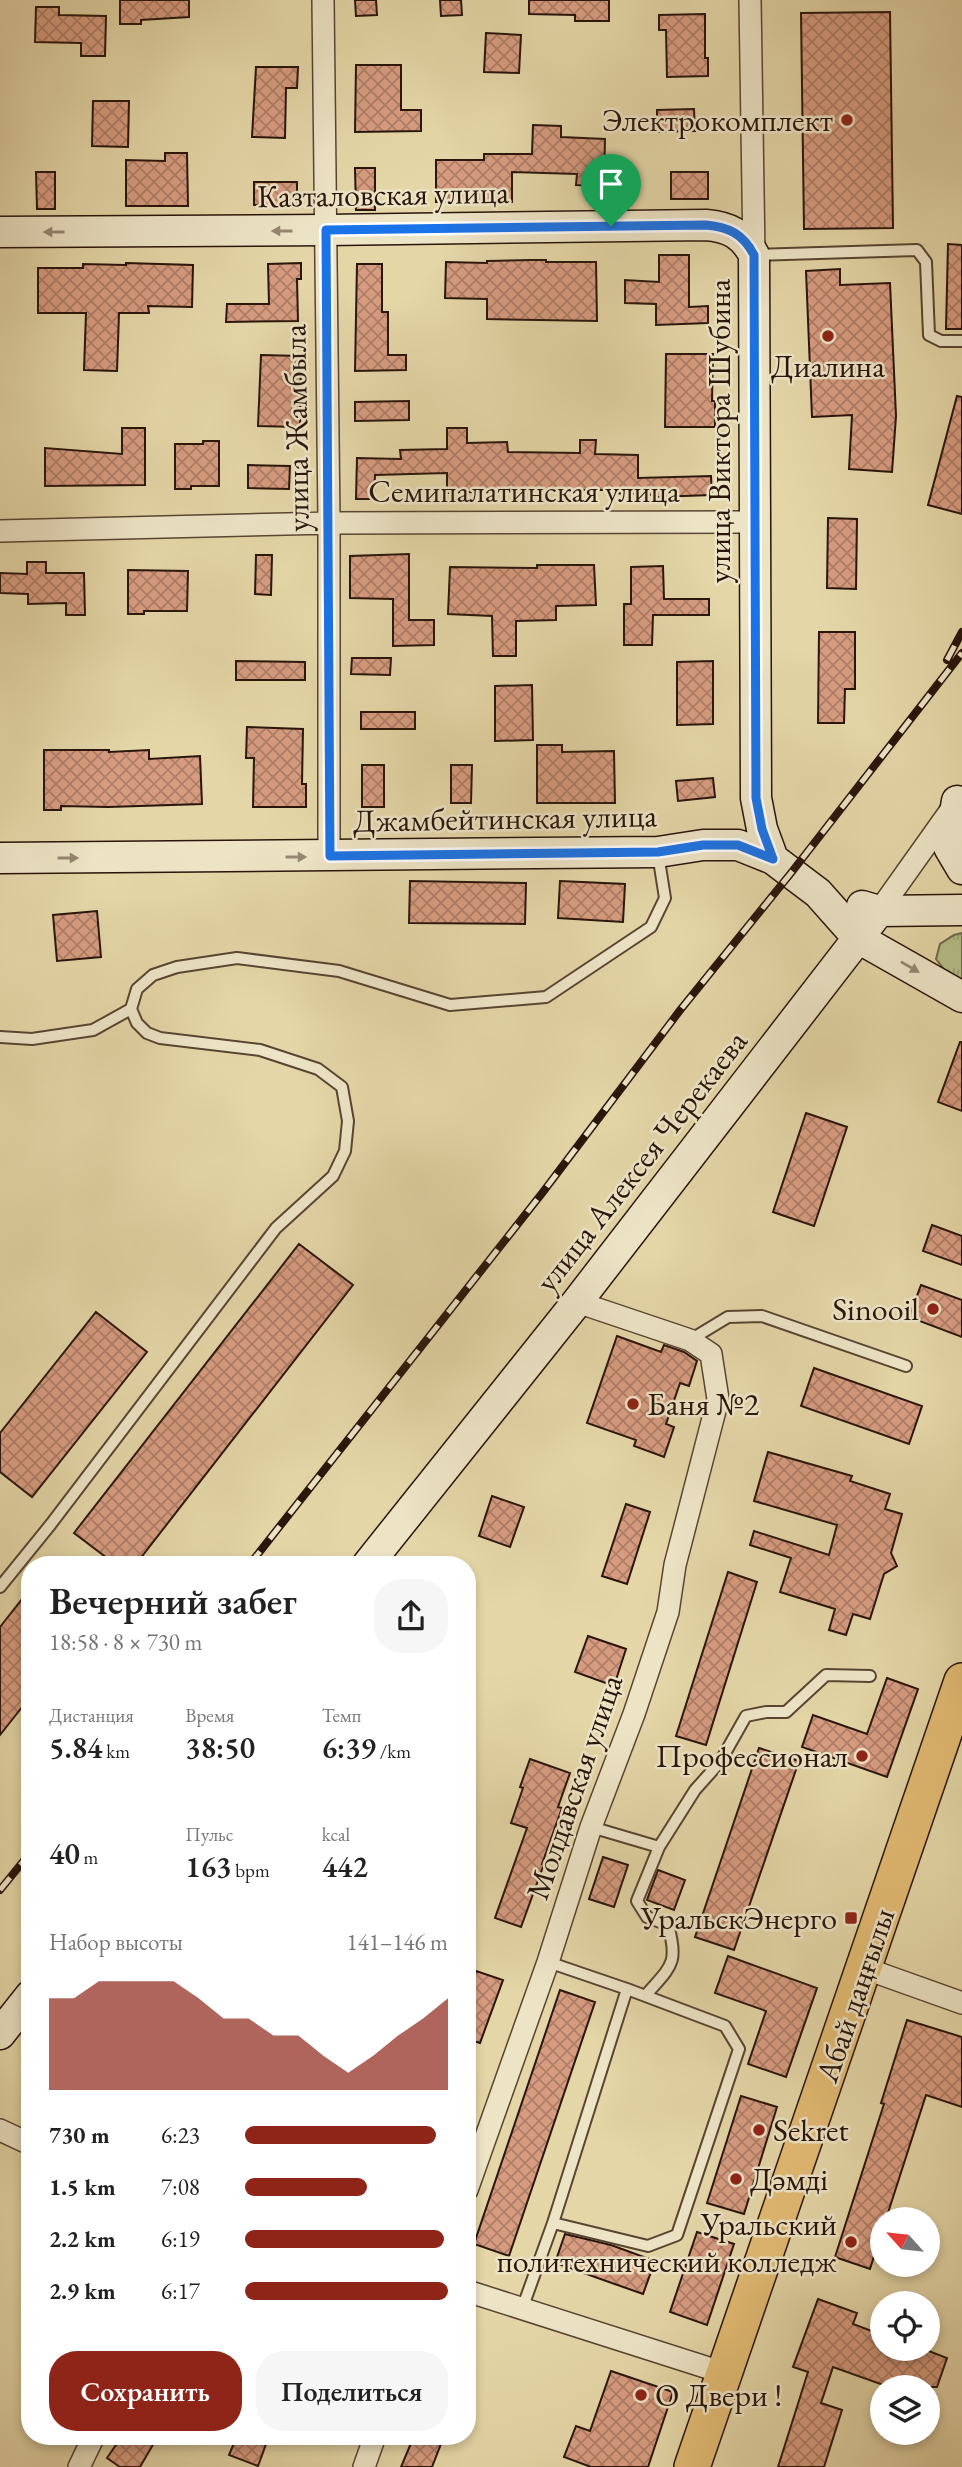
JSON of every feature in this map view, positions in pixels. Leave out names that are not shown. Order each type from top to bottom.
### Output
[{"type":"main road","name":"Абай даңғылы","points":[[692,2467],[962,1681]]},
{"type":"street","name":"улица Жамбыла","points":[[323,0],[330,856]]},
{"type":"street","name":"улица Виктора Шубина","points":[[750,0],[756,798],[762,829],[773,859]]},
{"type":"street","name":"Казталовская улица","points":[[0,232],[706,225],[720,226],[736,232],[746,241],[754,255]]},
{"type":"street","name":"Семипалатинская улица","points":[[0,531],[329,523],[753,522]]},
{"type":"street","points":[[959,798],[948,847],[962,869]]},
{"type":"street","name":"улица Алексея Черекаева","points":[[374,1556],[577,1302],[879,911],[959,798]]},
{"type":"street","name":"Джамбейтинская улица","points":[[0,858],[658,852],[703,845],[738,845],[773,859],[818,893],[858,938],[962,997]]},
{"type":"street","points":[[818,893],[879,911],[962,910]]},
{"type":"street","points":[[577,1302],[690,1340]]},
{"type":"street","name":"Молдавская улица","points":[[476,2165],[548,1962],[591,1826],[634,1714],[668,1612],[676,1564],[718,1399],[712,1354],[690,1340]]},
{"type":"street","points":[[863,1968],[962,2003]]},
{"type":"street","points":[[0,2034],[21,2007]]},
{"type":"street","points":[[0,2130],[21,2140]]},
{"type":"street","points":[[476,2294],[724,2373]]},
{"type":"street","points":[[79,2467],[90,2445]]},
{"type":"street","points":[[364,2467],[373,2445]]},
{"type":"lane","points":[[754,255],[917,250],[926,262],[929,335],[941,341],[962,341]]},
{"type":"lane","points":[[25,1556],[276,1228],[333,1176],[345,1151],[348,1121],[342,1087],[318,1069],[260,1050],[146,1034],[131,1009],[137,989],[153,975],[177,967],[237,958],[339,971],[450,1005],[546,997],[651,927],[665,898],[658,852]]},
{"type":"lane","points":[[0,1037],[32,1038],[93,1030],[131,1009]]},
{"type":"lane","points":[[690,1340],[728,1317],[762,1316],[906,1366]]},
{"type":"lane","points":[[0,1587],[21,1561]]},
{"type":"lane","points":[[646,1995],[668,1970],[675,1950],[668,1925],[648,1917],[637,1901],[659,1847],[695,1790],[720,1762],[746,1716],[786,1712],[826,1675],[870,1676]]},
{"type":"lane","points":[[591,1826],[659,1847]]},
{"type":"lane","points":[[548,1962],[646,1995],[724,2026],[739,2049],[677,2235],[648,2246],[553,2222]]},
{"type":"lane","points":[[522,2309],[553,2222],[627,1989]]},
{"type":"green space","points":[[962,933],[962,981],[947,973],[936,959],[940,944]]},
{"type":"building","points":[[120,0],[189,0],[189,17],[141,20],[141,24],[120,24]]},
{"type":"building","points":[[355,0],[376,0],[377,15],[356,16]]},
{"type":"building","points":[[440,0],[461,0],[462,15],[441,16]]},
{"type":"building","points":[[529,0],[609,0],[609,21],[575,21],[575,15],[529,14]]},
{"type":"building","points":[[36,7],[59,7],[59,15],[106,16],[105,56],[81,56],[81,43],[35,42]]},
{"type":"building","name":"Электрокомплект","points":[[890,12],[893,228],[804,229],[801,13]]},
{"type":"building","points":[[705,14],[705,58],[708,58],[708,76],[667,77],[666,30],[659,30],[659,15]]},
{"type":"building","points":[[486,33],[521,35],[519,73],[484,72]]},
{"type":"building","points":[[356,65],[401,65],[401,110],[421,110],[421,131],[355,132]]},
{"type":"building","points":[[256,67],[298,67],[297,88],[286,88],[285,138],[252,137]]},
{"type":"building","points":[[93,101],[129,101],[128,147],[92,146]]},
{"type":"building","points":[[694,109],[695,131],[657,132],[657,110]]},
{"type":"building","points":[[533,125],[561,126],[561,137],[605,139],[604,186],[576,185],[577,174],[512,172],[512,202],[436,202],[436,160],[484,160],[484,154],[532,154]]},
{"type":"building","points":[[165,153],[187,153],[188,206],[126,206],[126,160],[165,161]]},
{"type":"building","points":[[355,168],[375,168],[375,210],[356,210]]},
{"type":"building","points":[[36,172],[55,172],[55,209],[37,209]]},
{"type":"building","points":[[671,172],[708,172],[708,199],[671,199]]},
{"type":"building","points":[[254,182],[297,182],[297,204],[254,205]]},
{"type":"building","points":[[948,244],[962,245],[962,329],[946,329]]},
{"type":"building","points":[[659,255],[689,255],[689,307],[708,306],[708,323],[656,325],[656,304],[625,303],[625,280],[659,282]]},
{"type":"building","points":[[446,262],[596,262],[597,321],[487,319],[487,299],[445,298]]},
{"type":"building","points":[[301,263],[301,279],[297,279],[298,321],[226,322],[227,304],[269,304],[268,264]]},
{"type":"building","points":[[83,264],[193,265],[192,307],[148,306],[149,313],[119,313],[117,371],[84,370],[86,313],[38,313],[38,268],[83,268]]},
{"type":"building","points":[[357,264],[382,264],[382,312],[388,312],[388,355],[406,355],[406,370],[355,371]]},
{"type":"building","points":[[840,269],[840,285],[890,283],[896,416],[892,472],[849,469],[852,415],[812,417],[806,271]]},
{"type":"building","points":[[666,354],[713,354],[712,401],[715,401],[715,427],[665,427]]},
{"type":"building","points":[[261,355],[301,356],[300,427],[258,426]]},
{"type":"building","points":[[957,396],[962,397],[962,514],[928,505]]},
{"type":"building","points":[[409,401],[409,420],[355,421],[355,402]]},
{"type":"building","points":[[122,428],[145,428],[145,485],[45,486],[45,448],[122,454]]},
{"type":"building","points":[[447,428],[467,428],[467,443],[507,442],[508,452],[580,453],[580,440],[596,440],[595,454],[638,455],[638,478],[711,476],[712,495],[655,497],[611,493],[611,490],[447,493],[447,473],[375,475],[374,499],[356,499],[357,458],[401,459],[400,450],[447,449]]},
{"type":"building","points":[[203,441],[219,441],[219,486],[175,489],[175,444],[203,444]]},
{"type":"building","points":[[248,465],[290,466],[289,489],[248,488]]},
{"type":"building","points":[[828,518],[857,519],[856,589],[827,588]]},
{"type":"building","points":[[409,554],[409,620],[434,620],[434,645],[393,646],[393,599],[350,598],[350,556]]},
{"type":"building","points":[[256,555],[272,555],[271,595],[255,594]]},
{"type":"building","points":[[27,562],[46,562],[46,573],[84,573],[85,615],[66,615],[66,603],[28,604],[28,594],[0,593],[0,573],[27,574]]},
{"type":"building","points":[[537,565],[594,565],[596,605],[556,606],[556,620],[516,621],[516,656],[493,656],[492,616],[448,614],[450,567],[537,568]]},
{"type":"building","points":[[663,566],[664,599],[709,599],[709,615],[653,615],[652,645],[624,645],[624,604],[631,604],[631,567]]},
{"type":"building","points":[[128,570],[188,571],[187,611],[144,611],[144,614],[128,614]]},
{"type":"building","points":[[819,632],[855,632],[855,689],[845,689],[844,723],[818,723]]},
{"type":"building","points":[[352,658],[391,658],[390,675],[351,674]]},
{"type":"building","points":[[236,661],[305,662],[305,680],[236,680]]},
{"type":"building","points":[[713,661],[713,724],[677,725],[677,662]]},
{"type":"building","points":[[532,685],[533,740],[495,741],[495,686]]},
{"type":"building","points":[[361,712],[415,712],[415,729],[361,729]]},
{"type":"building","points":[[247,727],[303,729],[302,784],[306,784],[306,807],[253,807],[254,758],[246,758]]},
{"type":"building","points":[[537,745],[562,745],[562,752],[614,751],[615,803],[537,803]]},
{"type":"building","points":[[44,750],[149,750],[149,759],[200,756],[202,804],[61,806],[61,810],[44,810]]},
{"type":"building","points":[[362,765],[384,765],[384,807],[362,807]]},
{"type":"building","points":[[451,765],[472,765],[471,803],[451,803]]},
{"type":"building","points":[[713,778],[715,797],[678,801],[676,781]]},
{"type":"building","points":[[410,881],[526,883],[525,924],[409,923]]},
{"type":"building","points":[[560,881],[625,884],[623,922],[558,918]]},
{"type":"building","points":[[97,911],[101,957],[57,961],[53,915]]},
{"type":"building","points":[[962,1042],[962,1111],[938,1102]]},
{"type":"building","points":[[806,1113],[847,1127],[814,1226],[773,1212]]},
{"type":"building","points":[[932,1225],[962,1236],[962,1265],[923,1251]]},
{"type":"building","points":[[299,1244],[353,1285],[142,1556],[104,1556],[74,1533]]},
{"type":"building","points":[[921,1285],[962,1300],[962,1337],[909,1317]]},
{"type":"building","points":[[96,1312],[147,1352],[32,1497],[0,1472],[0,1433]]},
{"type":"building","name":"Баня №2","points":[[617,1336],[661,1352],[664,1345],[684,1352],[697,1361],[689,1386],[680,1383],[666,1424],[674,1427],[664,1457],[634,1446],[636,1440],[587,1423]]},
{"type":"building","points":[[814,1368],[922,1406],[909,1444],[801,1406]]},
{"type":"building","points":[[768,1452],[852,1476],[850,1481],[890,1494],[885,1509],[902,1514],[891,1553],[897,1566],[884,1574],[870,1619],[853,1614],[846,1635],[829,1630],[835,1609],[780,1592],[791,1558],[750,1545],[754,1531],[829,1555],[837,1525],[754,1501]]},
{"type":"building","points":[[492,1496],[524,1507],[510,1547],[479,1536]]},
{"type":"building","points":[[626,1504],[650,1512],[627,1584],[602,1576]]},
{"type":"building","points":[[728,1572],[757,1582],[706,1745],[676,1736]]},
{"type":"building","points":[[21,1600],[21,1708],[0,1735],[0,1627]]},
{"type":"building","points":[[588,1636],[626,1649],[614,1686],[575,1672]]},
{"type":"building","points":[[887,1678],[918,1689],[887,1777],[802,1747],[813,1715],[867,1734]]},
{"type":"building","points":[[759,1748],[799,1761],[734,1950],[695,1937]]},
{"type":"building","points":[[530,1759],[570,1773],[558,1807],[562,1808],[521,1927],[495,1918],[527,1828],[511,1823]]},
{"type":"building","points":[[603,1857],[628,1865],[614,1907],[589,1899]]},
{"type":"building","points":[[658,1870],[685,1880],[674,1910],[647,1900]]},
{"type":"building","points":[[728,1956],[817,1988],[786,2077],[748,2064],[766,2011],[715,1993]]},
{"type":"building","points":[[476,1971],[503,1980],[480,2043],[476,2042]]},
{"type":"building","points":[[560,1990],[595,2002],[509,2256],[476,2245]]},
{"type":"building","points":[[907,2020],[962,2037],[962,2107],[926,2095],[890,2207],[870,2207],[870,2269],[835,2257],[884,2104],[881,2103]]},
{"type":"building","points":[[741,2096],[777,2107],[744,2214],[707,2203]]},
{"type":"building","points":[[697,2232],[734,2244],[707,2325],[670,2312]]},
{"type":"building","points":[[565,2234],[611,2245],[655,2261],[643,2294],[555,2263]]},
{"type":"building","points":[[818,2299],[857,2313],[853,2324],[870,2330],[870,2361],[940,2361],[940,2355],[947,2358],[940,2378],[940,2375],[870,2375],[870,2380],[833,2367],[821,2403],[842,2410],[824,2467],[778,2467],[808,2372],[793,2367]]},
{"type":"building","points":[[611,2371],[673,2392],[648,2467],[591,2467],[564,2457],[576,2426],[590,2431]]},
{"type":"building","points":[[116,2445],[153,2445],[140,2467],[120,2467],[107,2458]]},
{"type":"building","points":[[233,2445],[266,2445],[258,2466],[229,2455]]},
{"type":"building","points":[[410,2445],[441,2445],[432,2467],[401,2467]]},
{"type":"railway","points":[[947,660],[962,632]]},
{"type":"railway","points":[[256,1556],[543,1192],[681,1009],[962,653]]},
{"type":"railway","points":[[0,1890],[21,1864]]},
{"type":"place","name":"Электрокомплект","points":[[847,120]]},
{"type":"place","name":"Диалина","points":[[828,336]]},
{"type":"place","name":"Sinooil","points":[[933,1309]]},
{"type":"place","name":"Баня №2","points":[[633,1404]]},
{"type":"place","name":"Профессионал","points":[[862,1756]]},
{"type":"place","name":"УральскЭнерго","points":[[851,1918]]},
{"type":"place","name":"Sekret","points":[[759,2130]]},
{"type":"place","name":"Дəмді","points":[[736,2179]]},
{"type":"place","name":"Уральский политехнический колледж","points":[[851,2242]]},
{"type":"place","name":"О Двери !","points":[[641,2395]]},
{"type":"route","points":[[611,226],[720,226],[736,232],[746,241],[754,255],[756,798],[762,829],[773,859],[738,845],[703,845],[658,852],[330,856],[326,230],[611,226]]}]
